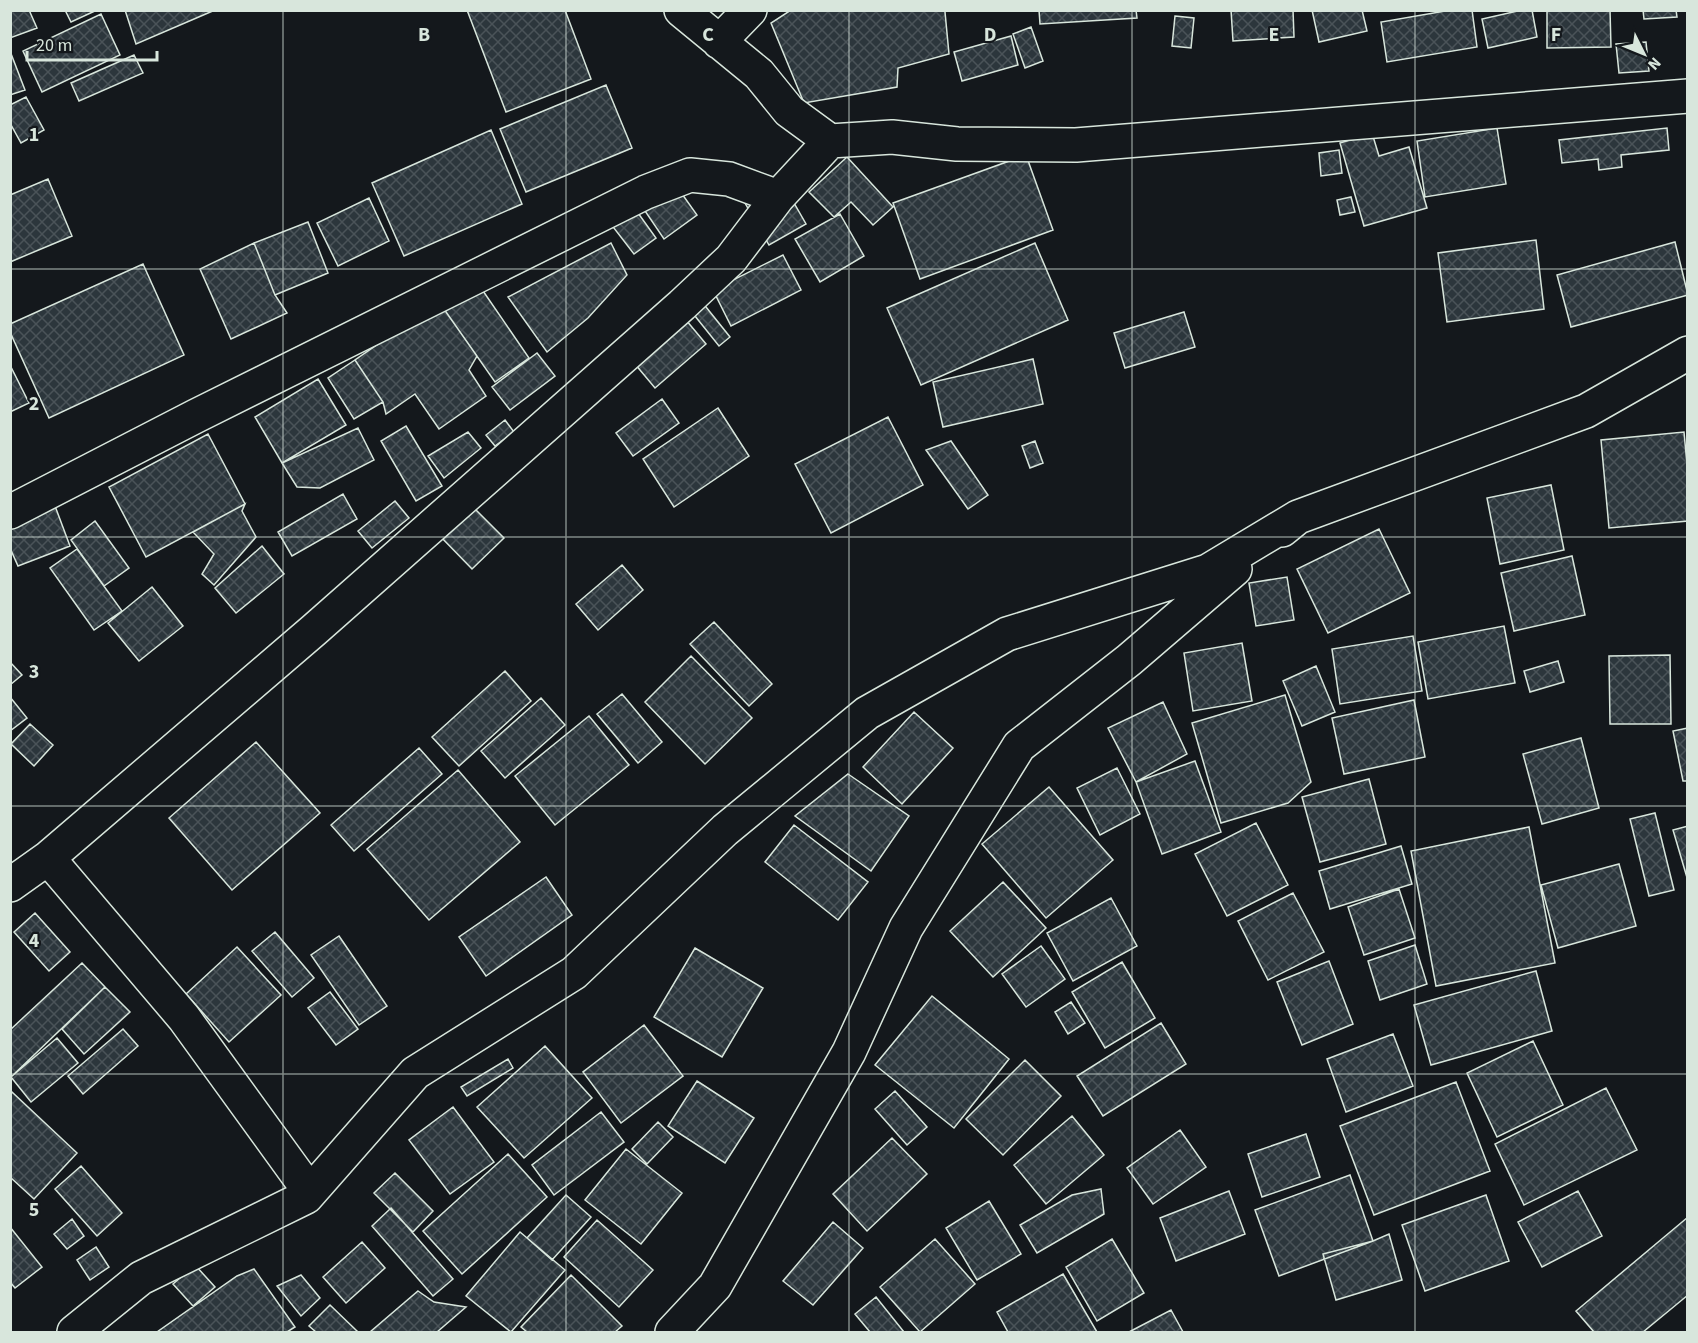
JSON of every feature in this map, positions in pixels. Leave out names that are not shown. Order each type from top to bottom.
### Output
[{"type":"street","points":[[681,10],[759,74],[789,111],[830,141],[892,137],[957,144],[1076,145],[1688,96]]},
{"type":"street","points":[[719,42],[750,10]]},
{"type":"street","points":[[10,885],[48,858],[314,630],[682,305],[731,259],[778,197],[830,141]]},
{"type":"street","points":[[10,512],[196,416],[646,192],[690,175],[729,179],[778,197]]},
{"type":"street","points":[[74,1332],[141,1278],[306,1197],[415,1073],[574,973],[725,830],[867,714],[1007,634],[1208,571],[1298,516],[1586,411],[1688,353]]},
{"type":"street","points":[[672,1332],[715,1286],[849,1052],[906,928],[1019,746],[1128,660],[1298,516]]},
{"type":"street","points":[[48,858],[184,1018],[310,1192]]},
{"type":"building","points":[[10,10],[29,10],[37,28],[10,38]]},
{"type":"building","points":[[65,10],[97,10],[71,22]]},
{"type":"building","points":[[125,10],[215,10],[136,44]]},
{"type":"building","points":[[467,10],[565,10],[591,79],[506,112]]},
{"type":"building","points":[[791,10],[947,10],[945,12],[949,54],[898,68],[897,87],[804,103],[771,23]]},
{"type":"building","points":[[1039,10],[1136,10],[1137,18],[1040,24]]},
{"type":"building","points":[[1231,10],[1293,10],[1294,37],[1233,41]]},
{"type":"building","points":[[1312,10],[1362,10],[1367,31],[1319,42]]},
{"type":"building","points":[[1451,10],[1472,10],[1477,47],[1387,62],[1381,22]]},
{"type":"building","points":[[1532,10],[1537,37],[1488,48],[1482,19]]},
{"type":"building","points":[[1547,10],[1610,10],[1611,47],[1547,48]]},
{"type":"building","points":[[1643,10],[1676,10],[1677,17],[1644,19]]},
{"type":"building","points":[[101,14],[120,55],[42,92],[23,51]]},
{"type":"building","points":[[1175,16],[1194,18],[1191,48],[1172,46]]},
{"type":"building","points":[[1031,27],[1043,61],[1025,68],[1013,34]]},
{"type":"building","points":[[1011,36],[1018,65],[962,81],[954,52]]},
{"type":"building","points":[[1646,42],[1649,71],[1619,73],[1616,44]]},
{"type":"building","points":[[10,51],[25,90],[10,95]]},
{"type":"building","points":[[134,55],[143,73],[79,101],[71,83]]},
{"type":"building","points":[[606,85],[632,148],[526,192],[500,129]]},
{"type":"building","points":[[26,97],[44,130],[21,143],[10,123],[10,105]]},
{"type":"building","points":[[1497,128],[1506,184],[1425,197],[1417,141]]},
{"type":"building","points":[[1667,128],[1669,150],[1621,155],[1622,167],[1599,170],[1598,159],[1562,163],[1559,140]]},
{"type":"building","points":[[491,130],[522,204],[404,256],[372,183]]},
{"type":"building","points":[[1372,133],[1379,156],[1409,147],[1427,208],[1364,226],[1340,143]]},
{"type":"building","points":[[1339,150],[1342,173],[1321,176],[1319,153]]},
{"type":"building","points":[[1026,155],[1053,230],[920,279],[893,203]]},
{"type":"building","points":[[847,157],[893,207],[873,225],[851,202],[834,217],[809,192]]},
{"type":"building","points":[[48,179],[72,236],[10,262],[10,195]]},
{"type":"building","points":[[782,182],[806,224],[769,245],[745,203]]},
{"type":"building","points":[[675,184],[697,215],[664,239],[643,208]]},
{"type":"building","points":[[1351,197],[1355,212],[1340,215],[1337,200]]},
{"type":"building","points":[[369,198],[389,241],[338,266],[317,223]]},
{"type":"building","points":[[633,206],[656,238],[634,254],[610,223]]},
{"type":"building","points":[[840,214],[864,256],[820,282],[795,239]]},
{"type":"building","points":[[308,222],[328,273],[275,295],[254,243]]},
{"type":"building","points":[[1536,240],[1544,309],[1447,322],[1438,253]]},
{"type":"building","points":[[1675,242],[1688,295],[1571,327],[1557,275]]},
{"type":"building","points":[[254,243],[275,295],[287,313],[231,339],[200,269]]},
{"type":"building","points":[[611,243],[627,275],[588,318],[547,352],[508,297]]},
{"type":"building","points":[[1035,243],[1068,320],[921,385],[887,308]]},
{"type":"building","points":[[783,255],[801,290],[731,326],[713,290]]},
{"type":"building","points":[[143,264],[184,355],[49,418],[10,332],[10,324]]},
{"type":"building","points":[[481,288],[529,358],[495,382],[439,302]]},
{"type":"building","points":[[439,302],[477,356],[469,370],[486,396],[439,429],[415,394],[386,414],[383,402],[355,360]]},
{"type":"building","points":[[702,302],[730,337],[719,346],[691,311]]},
{"type":"building","points":[[1184,312],[1195,347],[1125,368],[1114,333]]},
{"type":"building","points":[[686,320],[706,344],[655,388],[635,364]]},
{"type":"building","points":[[537,353],[555,376],[510,410],[492,387]]},
{"type":"building","points":[[1033,359],[1043,404],[943,427],[933,382]]},
{"type":"building","points":[[355,360],[383,402],[354,419],[328,378]]},
{"type":"building","points":[[10,365],[29,403],[10,412]]},
{"type":"building","points":[[318,379],[346,425],[282,463],[255,417]]},
{"type":"building","points":[[662,399],[679,423],[633,456],[616,433]]},
{"type":"building","points":[[718,408],[749,456],[674,507],[643,459]]},
{"type":"building","points":[[888,417],[923,485],[831,533],[795,464]]},
{"type":"building","points":[[505,420],[514,432],[495,446],[486,435]]},
{"type":"building","points":[[406,426],[442,486],[416,501],[381,441]]},
{"type":"building","points":[[358,428],[374,460],[320,488],[297,487],[282,463]]},
{"type":"building","points":[[468,432],[481,448],[444,478],[428,456]]},
{"type":"building","points":[[1684,432],[1688,475],[1688,521],[1609,528],[1601,440]]},
{"type":"building","points":[[208,434],[245,504],[146,557],[109,487]]},
{"type":"building","points":[[951,441],[988,495],[968,509],[926,450]]},
{"type":"building","points":[[1035,441],[1043,463],[1030,468],[1022,446]]},
{"type":"building","points":[[1551,485],[1564,550],[1500,564],[1487,498]]},
{"type":"building","points":[[343,494],[357,519],[292,556],[278,532]]},
{"type":"building","points":[[395,501],[409,518],[372,548],[358,531]]},
{"type":"building","points":[[469,503],[504,538],[472,569],[438,534]]},
{"type":"building","points":[[245,504],[242,511],[256,537],[214,585],[202,574],[214,554],[193,532]]},
{"type":"building","points":[[55,506],[70,546],[18,566],[10,548],[10,523]]},
{"type":"building","points":[[95,521],[129,568],[104,586],[71,540]]},
{"type":"building","points":[[1379,529],[1410,593],[1328,633],[1297,569]]},
{"type":"building","points":[[262,546],[284,574],[236,613],[215,588]]},
{"type":"building","points":[[77,549],[122,611],[94,630],[50,568]]},
{"type":"building","points":[[1572,556],[1585,615],[1514,631],[1501,573]]},
{"type":"building","points":[[622,565],[643,590],[598,630],[576,604]]},
{"type":"building","points":[[1287,577],[1294,620],[1256,626],[1249,583]]},
{"type":"building","points":[[152,587],[183,626],[139,661],[108,623]]},
{"type":"building","points":[[714,622],[772,684],[749,706],[690,644]]},
{"type":"building","points":[[1504,626],[1515,683],[1428,699],[1418,642]]},
{"type":"building","points":[[1413,636],[1422,691],[1340,704],[1332,649]]},
{"type":"building","points":[[1242,643],[1252,701],[1193,711],[1184,653]]},
{"type":"building","points":[[1670,655],[1671,724],[1610,724],[1609,656]]},
{"type":"building","points":[[691,656],[752,718],[705,764],[645,702]]},
{"type":"building","points":[[1558,661],[1564,682],[1530,692],[1524,671]]},
{"type":"building","points":[[10,662],[22,675],[10,685]]},
{"type":"building","points":[[1316,666],[1335,712],[1302,726],[1283,681]]},
{"type":"building","points":[[505,671],[531,701],[459,766],[432,737]]},
{"type":"building","points":[[622,694],[662,742],[638,763],[597,714]]},
{"type":"building","points":[[1285,695],[1311,782],[1288,803],[1221,823],[1192,723]]},
{"type":"building","points":[[10,697],[27,718],[10,731]]},
{"type":"building","points":[[541,698],[565,725],[505,778],[481,751]]},
{"type":"building","points":[[1414,700],[1425,757],[1344,774],[1332,718]]},
{"type":"building","points":[[1163,702],[1187,754],[1136,782],[1108,728]]},
{"type":"building","points":[[914,712],[953,748],[902,804],[863,767]]},
{"type":"building","points":[[589,716],[629,765],[555,825],[515,776]]},
{"type":"building","points":[[30,724],[53,745],[34,766],[11,744]]},
{"type":"building","points":[[1688,728],[1688,781],[1683,781],[1673,731]]},
{"type":"building","points":[[1581,738],[1599,808],[1542,824],[1523,754]]},
{"type":"building","points":[[256,742],[320,813],[232,890],[169,818]]},
{"type":"building","points":[[419,748],[442,774],[354,851],[331,825]]},
{"type":"building","points":[[1195,761],[1221,832],[1162,854],[1136,782]]},
{"type":"building","points":[[1117,768],[1140,814],[1100,835],[1077,788]]},
{"type":"building","points":[[458,770],[520,842],[429,920],[367,849]]},
{"type":"building","points":[[848,774],[909,816],[871,871],[795,816]]},
{"type":"building","points":[[1369,779],[1386,844],[1320,862],[1302,797]]},
{"type":"building","points":[[1049,787],[1113,860],[1046,918],[982,844]]},
{"type":"building","points":[[1655,813],[1674,890],[1649,896],[1630,819]]},
{"type":"building","points":[[1256,823],[1288,885],[1227,916],[1195,854]]},
{"type":"building","points":[[794,825],[868,882],[838,920],[765,862]]},
{"type":"building","points":[[1688,826],[1688,881],[1673,830]]},
{"type":"building","points":[[1529,827],[1555,963],[1436,986],[1411,851]]},
{"type":"building","points":[[1401,846],[1412,884],[1330,909],[1319,871]]},
{"type":"building","points":[[1619,864],[1636,926],[1558,948],[1541,885]]},
{"type":"building","points":[[546,877],[572,915],[486,976],[459,937]]},
{"type":"building","points":[[1003,882],[1046,928],[993,977],[950,931]]},
{"type":"building","points":[[1399,889],[1415,938],[1364,955],[1348,907]]},
{"type":"building","points":[[1293,893],[1324,952],[1268,980],[1238,921]]},
{"type":"building","points":[[1111,898],[1137,946],[1073,981],[1047,933]]},
{"type":"building","points":[[35,913],[70,952],[49,971],[14,932]]},
{"type":"building","points":[[275,932],[314,978],[292,997],[252,951]]},
{"type":"building","points":[[339,936],[387,1006],[359,1025],[311,955]]},
{"type":"building","points":[[1415,945],[1427,984],[1380,1000],[1368,961]]},
{"type":"building","points":[[1041,946],[1065,979],[1026,1007],[1002,974]]},
{"type":"building","points":[[237,947],[281,995],[229,1042],[186,994]]},
{"type":"building","points":[[695,948],[763,988],[722,1057],[654,1017]]},
{"type":"building","points":[[1329,961],[1353,1024],[1302,1045],[1277,982]]},
{"type":"building","points":[[1122,962],[1155,1018],[1105,1048],[1072,992]]},
{"type":"building","points":[[82,963],[105,987],[11,1077],[10,1030]]},
{"type":"building","points":[[1536,971],[1552,1031],[1431,1065],[1414,1005]]},
{"type":"building","points":[[105,987],[130,1012],[84,1054],[62,1029]]},
{"type":"building","points":[[330,992],[358,1029],[336,1045],[308,1008]]},
{"type":"building","points":[[932,996],[1009,1059],[954,1128],[875,1065]]},
{"type":"building","points":[[1071,1002],[1085,1023],[1068,1034],[1055,1012]]},
{"type":"building","points":[[1161,1023],[1186,1064],[1103,1116],[1077,1076]]},
{"type":"building","points":[[644,1025],[683,1076],[621,1123],[583,1072]]},
{"type":"building","points":[[123,1029],[138,1046],[83,1094],[68,1076]]},
{"type":"building","points":[[1393,1034],[1413,1086],[1346,1112],[1327,1059]]},
{"type":"building","points":[[57,1038],[78,1063],[31,1102],[11,1077]]},
{"type":"building","points":[[1533,1041],[1563,1105],[1497,1137],[1467,1073]]},
{"type":"building","points":[[545,1046],[592,1098],[524,1158],[477,1107]]},
{"type":"building","points":[[508,1059],[513,1068],[467,1096],[461,1087]]},
{"type":"building","points":[[1025,1060],[1061,1096],[1003,1155],[966,1119]]},
{"type":"building","points":[[697,1081],[754,1118],[725,1163],[668,1126]]},
{"type":"building","points":[[1456,1082],[1490,1171],[1374,1215],[1340,1126]]},
{"type":"building","points":[[1606,1088],[1637,1150],[1524,1205],[1495,1144]]},
{"type":"building","points":[[895,1091],[927,1127],[907,1145],[875,1109]]},
{"type":"building","points":[[12,1092],[77,1153],[34,1199],[10,1177],[10,1094]]},
{"type":"building","points":[[453,1107],[494,1162],[450,1194],[409,1140]]},
{"type":"building","points":[[601,1112],[624,1142],[554,1195],[532,1165]]},
{"type":"building","points":[[1072,1116],[1104,1155],[1046,1204],[1014,1165]]},
{"type":"building","points":[[658,1122],[673,1137],[647,1164],[632,1149]]},
{"type":"building","points":[[1180,1130],[1206,1167],[1153,1204],[1127,1168]]},
{"type":"building","points":[[1306,1134],[1320,1177],[1262,1197],[1248,1154]]},
{"type":"building","points":[[892,1138],[927,1174],[867,1231],[833,1194]]},
{"type":"building","points":[[626,1149],[682,1193],[641,1244],[585,1200]]},
{"type":"building","points":[[508,1154],[547,1197],[462,1274],[423,1231]]},
{"type":"building","points":[[81,1166],[122,1213],[97,1236],[55,1189]]},
{"type":"building","points":[[395,1173],[433,1211],[413,1232],[374,1193]]},
{"type":"building","points":[[1350,1175],[1373,1241],[1279,1276],[1255,1210]]},
{"type":"building","points":[[1101,1189],[1104,1214],[1037,1253],[1020,1225],[1072,1195]]},
{"type":"building","points":[[1229,1191],[1245,1234],[1176,1261],[1160,1218]]},
{"type":"building","points":[[1578,1191],[1602,1236],[1542,1267],[1518,1222]]},
{"type":"building","points":[[566,1195],[591,1217],[552,1260],[527,1238]]},
{"type":"building","points":[[1486,1195],[1509,1261],[1425,1291],[1402,1225]]},
{"type":"building","points":[[989,1201],[1021,1254],[977,1280],[946,1228]]},
{"type":"building","points":[[391,1208],[453,1279],[433,1296],[372,1226]]},
{"type":"building","points":[[1688,1217],[1688,1295],[1643,1332],[1594,1332],[1576,1311]]},
{"type":"building","points":[[72,1219],[84,1236],[67,1249],[54,1234]]},
{"type":"building","points":[[597,1220],[653,1270],[619,1307],[564,1257]]},
{"type":"building","points":[[833,1222],[863,1248],[813,1305],[783,1281]]},
{"type":"building","points":[[10,1227],[42,1267],[15,1288],[10,1282]]},
{"type":"building","points":[[520,1232],[565,1270],[511,1332],[466,1296]]},
{"type":"building","points":[[1389,1234],[1402,1280],[1336,1300],[1323,1254],[1373,1241]]},
{"type":"building","points":[[935,1239],[975,1284],[920,1332],[880,1287]]},
{"type":"building","points":[[1112,1239],[1144,1293],[1097,1321],[1066,1267]]},
{"type":"building","points":[[362,1242],[385,1268],[346,1303],[323,1277]]},
{"type":"building","points":[[96,1247],[109,1267],[90,1280],[77,1260]]},
{"type":"building","points":[[195,1265],[215,1287],[193,1306],[173,1284]]},
{"type":"building","points":[[254,1269],[295,1327],[287,1332],[157,1332],[237,1276]]},
{"type":"building","points":[[1063,1274],[1097,1332],[1008,1332],[997,1312]]},
{"type":"building","points":[[301,1275],[320,1298],[301,1316],[277,1286]]},
{"type":"building","points":[[571,1275],[622,1326],[615,1332],[527,1332],[521,1327]]},
{"type":"building","points":[[418,1291],[434,1302],[466,1307],[437,1332],[370,1332]]},
{"type":"building","points":[[876,1297],[904,1332],[870,1332],[855,1314]]},
{"type":"building","points":[[330,1305],[358,1332],[316,1332],[309,1326]]},
{"type":"building","points":[[1171,1310],[1183,1332],[1129,1332]]}]
